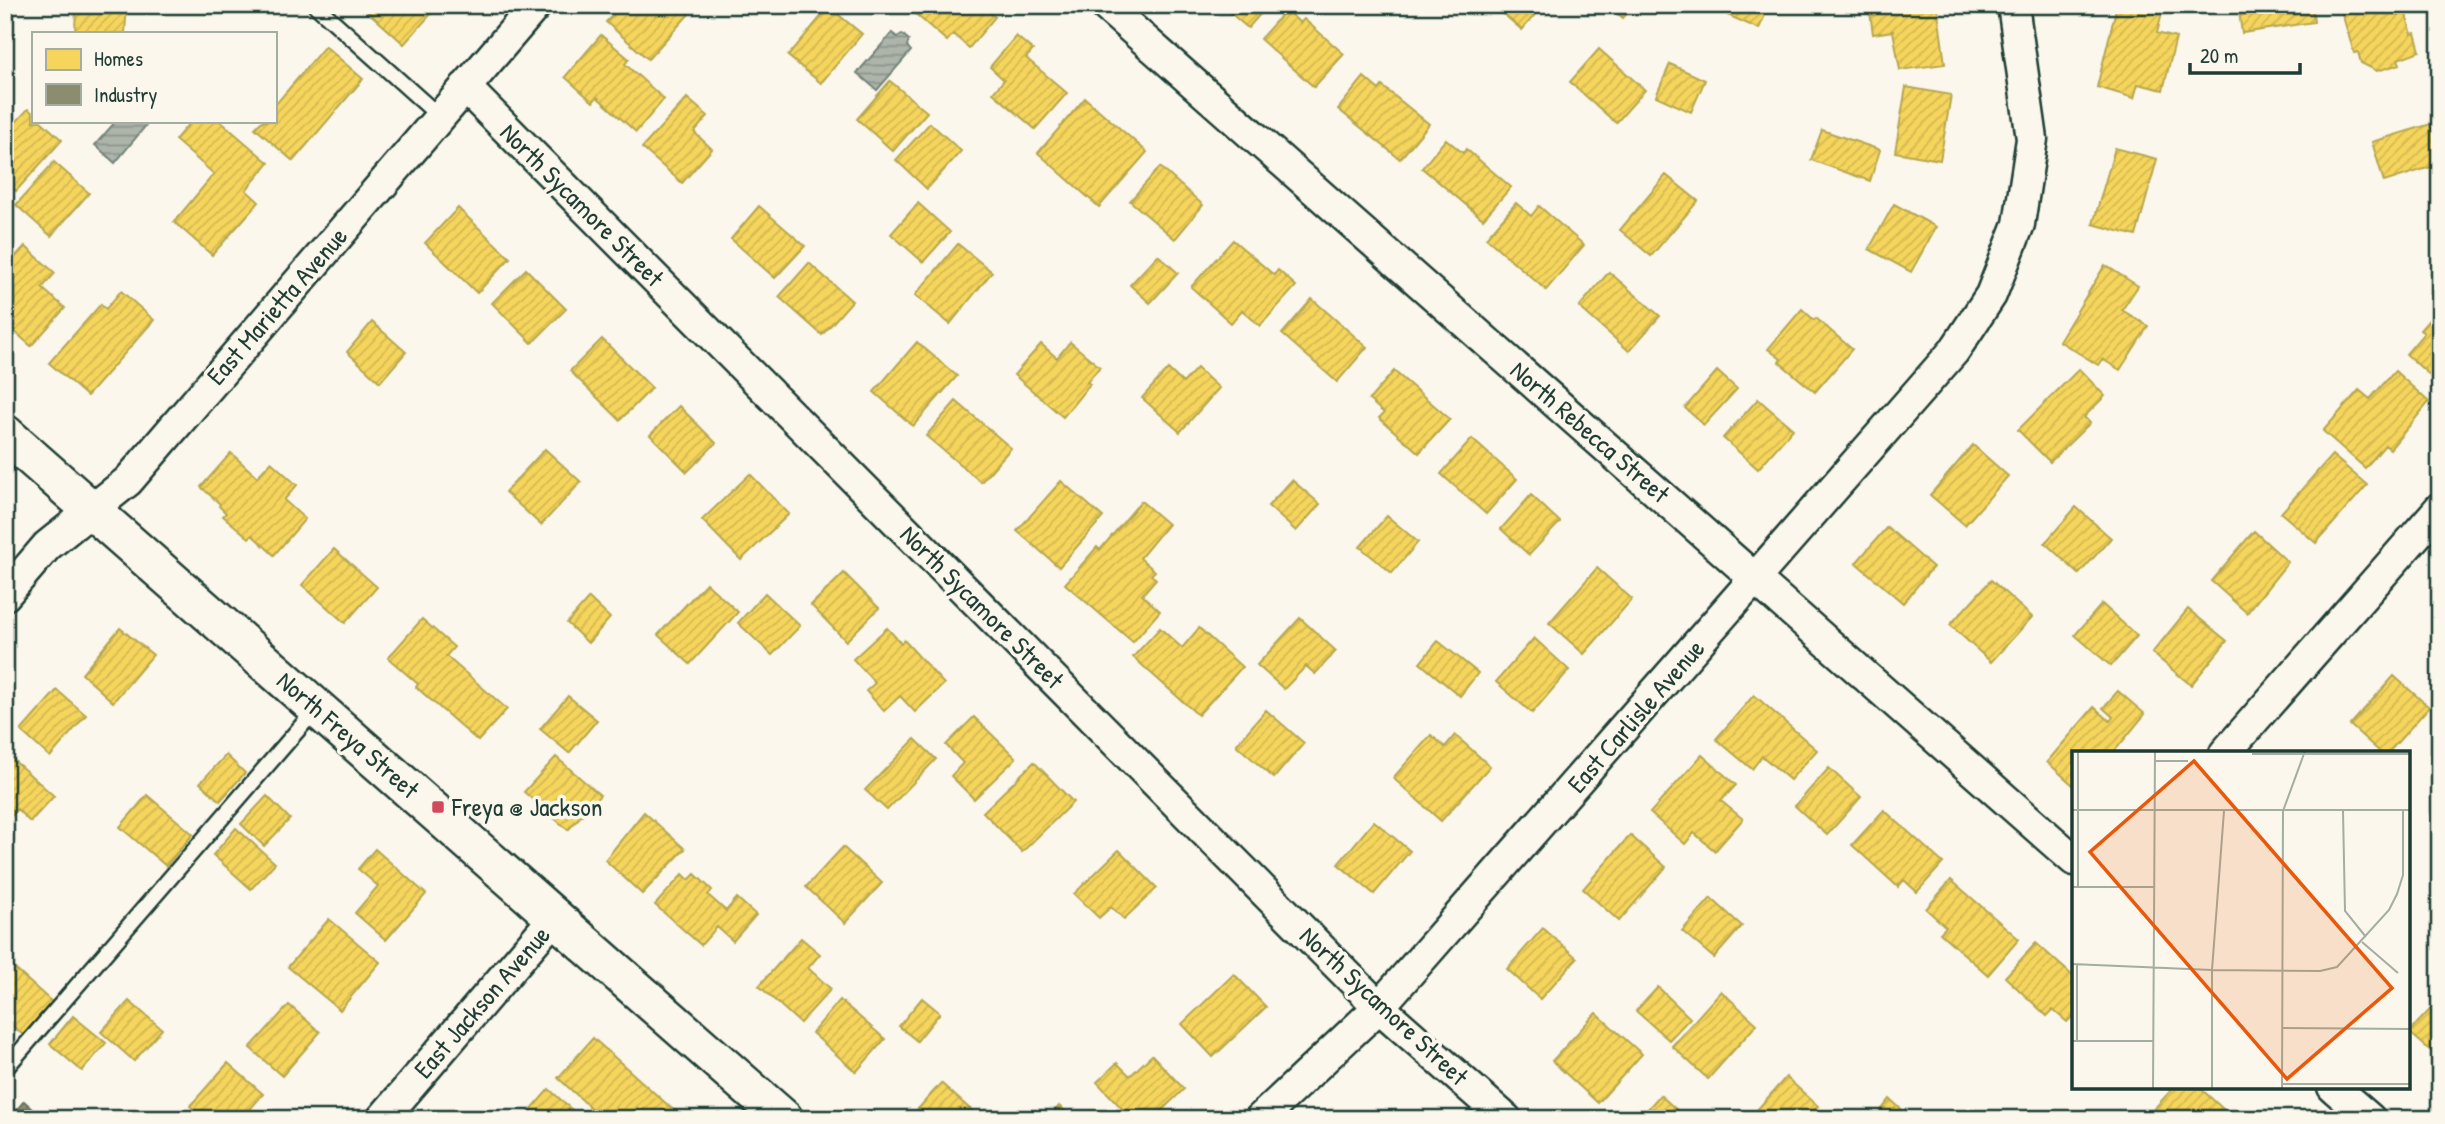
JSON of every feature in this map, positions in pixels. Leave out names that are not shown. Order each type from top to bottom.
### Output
[{"type":"street","name":"East Marietta Avenue","points":[[5,595],[47,547],[128,481],[536,5]]},
{"type":"street","name":"North Rebecca Street","points":[[1105,5],[2072,858]]},
{"type":"street","name":"East Carlisle Avenue","points":[[1261,1119],[1379,1007],[1954,351],[1991,295],[2019,224],[2032,139],[2014,5]]},
{"type":"street","name":"North Sycamore Street","points":[[465,87],[1379,1007],[1506,1119]]},
{"type":"street","name":"North Freya Street","points":[[5,434],[555,917],[770,1114]]},
{"type":"street","points":[[2227,751],[2440,508]]},
{"type":"street","name":"East Jackson Avenue","points":[[382,1119],[555,917]]},
{"type":"street","points":[[2335,1089],[2370,1119]]},
{"type":"lane","points":[[315,5],[440,117]]},
{"type":"lane","points":[[5,1069],[317,708]]},
{"type":"shaded area","points":[[892,33],[897,37],[902,34],[909,40],[907,46],[911,51],[877,90],[857,73]]},
{"type":"shaded area","points":[[115,122],[148,123],[115,163],[95,145]]},
{"type":"building: Homes","points":[[76,5],[127,5],[125,32],[75,32]]},
{"type":"building: Homes","points":[[373,5],[439,5],[404,44],[367,11]]},
{"type":"building: Homes","points":[[622,5],[679,5],[689,14],[648,59],[606,22]]},
{"type":"building: Homes","points":[[905,5],[980,5],[995,17],[969,48],[953,34],[947,41]]},
{"type":"building: Homes","points":[[1221,5],[1268,5],[1248,28]]},
{"type":"building: Homes","points":[[1493,5],[1543,5],[1522,30]]},
{"type":"building: Homes","points":[[1608,5],[1634,5],[1623,18]]},
{"type":"building: Homes","points":[[1705,5],[1769,5],[1759,29]]},
{"type":"building: Homes","points":[[1869,5],[1937,5],[1945,64],[1900,70],[1893,31],[1873,34]]},
{"type":"building: Homes","points":[[2117,5],[2164,5],[2157,33],[2176,38],[2163,90],[2138,84],[2134,98],[2097,87]]},
{"type":"building: Homes","points":[[2238,5],[2312,5],[2314,22],[2242,33]]},
{"type":"building: Homes","points":[[2358,5],[2403,5],[2420,51],[2398,59],[2400,64],[2377,71],[2361,63],[2358,52],[2354,53],[2341,10]]},
{"type":"building: Homes","points":[[829,7],[862,34],[821,83],[788,56]]},
{"type":"building: Homes","points":[[1286,10],[1300,23],[1304,19],[1344,54],[1314,87],[1260,39]]},
{"type":"building: Homes","points":[[601,35],[629,59],[625,64],[664,99],[636,132],[597,97],[593,102],[565,77]]},
{"type":"building: Homes","points":[[1016,36],[1033,50],[1026,58],[1067,93],[1035,129],[993,93],[1004,80],[990,67]]},
{"type":"building: Homes","points":[[325,46],[363,79],[293,161],[255,128],[261,122],[276,122],[276,104]]},
{"type":"building: Homes","points":[[1599,49],[1645,90],[1616,123],[1570,82]]},
{"type":"building: Homes","points":[[1670,64],[1705,80],[1691,112],[1656,96]]},
{"type":"building: Homes","points":[[1364,77],[1379,90],[1382,86],[1429,124],[1400,159],[1338,109]]},
{"type":"building: Homes","points":[[890,81],[927,112],[893,151],[857,119]]},
{"type":"building: Homes","points":[[1906,87],[1951,95],[1940,160],[1895,152]]},
{"type":"building: Homes","points":[[687,98],[708,116],[694,132],[712,149],[682,183],[642,148]]},
{"type":"building: Homes","points":[[1085,98],[1147,152],[1099,207],[1038,153]]},
{"type":"building: Homes","points":[[28,109],[32,112],[32,122],[42,122],[62,140],[16,191],[5,181],[5,134]]},
{"type":"building: Homes","points":[[190,122],[221,122],[269,163],[246,190],[259,202],[212,255],[174,222],[214,174],[175,140]]},
{"type":"building: Homes","points":[[930,123],[961,151],[927,189],[896,160]]},
{"type":"building: Homes","points":[[2431,124],[2440,153],[2440,164],[2384,182],[2372,142]]},
{"type":"building: Homes","points":[[1822,130],[1880,150],[1870,181],[1811,160]]},
{"type":"building: Homes","points":[[1446,139],[1463,153],[1466,149],[1511,187],[1483,219],[1422,168]]},
{"type":"building: Homes","points":[[2115,148],[2157,159],[2136,236],[2093,224]]},
{"type":"building: Homes","points":[[54,162],[89,193],[51,236],[16,205]]},
{"type":"building: Homes","points":[[1160,167],[1203,205],[1175,239],[1130,201]]},
{"type":"building: Homes","points":[[1666,175],[1698,201],[1651,256],[1620,230]]},
{"type":"building: Homes","points":[[918,203],[950,232],[923,262],[891,234]]},
{"type":"building: Homes","points":[[1516,203],[1531,216],[1539,206],[1584,245],[1546,290],[1486,238]]},
{"type":"building: Homes","points":[[1894,204],[1936,227],[1911,272],[1869,249]]},
{"type":"building: Homes","points":[[759,206],[805,246],[775,278],[731,239]]},
{"type":"building: Homes","points":[[458,208],[510,258],[477,293],[425,243]]},
{"type":"building: Homes","points":[[1233,240],[1274,275],[1278,270],[1296,286],[1260,326],[1242,310],[1231,323],[1191,287]]},
{"type":"building: Homes","points":[[958,244],[992,272],[950,324],[915,295]]},
{"type":"building: Homes","points":[[25,246],[55,273],[42,288],[65,308],[31,346],[5,323],[5,268]]},
{"type":"building: Homes","points":[[1158,255],[1178,273],[1150,303],[1130,285]]},
{"type":"building: Homes","points":[[809,263],[852,301],[822,335],[779,297]]},
{"type":"building: Homes","points":[[2105,265],[2138,286],[2122,310],[2148,326],[2120,370],[2102,359],[2098,365],[2059,341]]},
{"type":"building: Homes","points":[[526,269],[566,309],[532,343],[492,303]]},
{"type":"building: Homes","points":[[1609,272],[1660,316],[1629,351],[1579,307]]},
{"type":"building: Homes","points":[[121,291],[154,320],[87,396],[49,363],[101,304],[106,309]]},
{"type":"building: Homes","points":[[1312,299],[1367,347],[1337,382],[1282,334]]},
{"type":"building: Homes","points":[[2440,307],[2440,375],[2435,380],[2406,354],[2424,333],[2420,330]]},
{"type":"building: Homes","points":[[1802,309],[1852,349],[1815,392],[1779,362],[1781,359],[1768,349]]},
{"type":"building: Homes","points":[[372,322],[406,352],[380,382],[347,352]]},
{"type":"building: Homes","points":[[602,339],[652,388],[620,420],[570,371]]},
{"type":"building: Homes","points":[[917,342],[957,376],[913,426],[874,392]]},
{"type":"building: Homes","points":[[1070,342],[1100,367],[1063,417],[1014,375],[1041,344],[1057,358]]},
{"type":"building: Homes","points":[[1197,368],[1219,388],[1180,432],[1142,398],[1168,369],[1183,383]]},
{"type":"building: Homes","points":[[2079,369],[2105,396],[2084,417],[2090,423],[2050,462],[2018,430]]},
{"type":"building: Homes","points":[[1394,371],[1450,419],[1419,453],[1379,418],[1384,413],[1369,400]]},
{"type":"building: Homes","points":[[1717,371],[1737,389],[1704,425],[1685,408]]},
{"type":"building: Homes","points":[[2395,371],[2429,402],[2390,449],[2385,445],[2365,468],[2323,431],[2359,390],[2370,399]]},
{"type":"building: Homes","points":[[1758,399],[1793,429],[1758,469],[1723,438]]},
{"type":"building: Homes","points":[[956,401],[1011,448],[981,482],[926,436]]},
{"type":"building: Homes","points":[[679,406],[716,443],[687,472],[650,435]]},
{"type":"building: Homes","points":[[1472,439],[1517,479],[1486,514],[1441,474]]},
{"type":"building: Homes","points":[[1973,445],[2008,476],[1965,525],[1930,495]]},
{"type":"building: Homes","points":[[545,449],[581,482],[541,525],[505,492]]},
{"type":"building: Homes","points":[[231,453],[257,477],[271,462],[297,485],[284,500],[305,519],[274,555],[252,535],[249,538],[223,516],[226,513],[220,504],[201,487]]},
{"type":"building: Homes","points":[[2332,455],[2367,485],[2316,543],[2281,513]]},
{"type":"building: Homes","points":[[750,474],[789,514],[741,560],[702,520]]},
{"type":"building: Homes","points":[[1292,480],[1320,504],[1296,531],[1268,506]]},
{"type":"building: Homes","points":[[1061,481],[1103,517],[1059,567],[1017,531]]},
{"type":"building: Homes","points":[[1531,495],[1560,522],[1529,555],[1501,529]]},
{"type":"building: Homes","points":[[1141,501],[1168,524],[1140,558],[1155,571],[1151,575],[1156,579],[1142,595],[1160,611],[1133,642],[1065,584],[1097,547],[1100,550]]},
{"type":"building: Homes","points":[[2076,507],[2111,538],[2079,574],[2045,543]]},
{"type":"building: Homes","points":[[1387,516],[1418,542],[1392,573],[1360,547]]},
{"type":"building: Homes","points":[[1887,527],[1933,567],[1903,603],[1856,563]]},
{"type":"building: Homes","points":[[2254,531],[2288,562],[2247,613],[2211,581]]},
{"type":"building: Homes","points":[[334,549],[377,587],[345,623],[302,585]]},
{"type":"building: Homes","points":[[1597,568],[1632,599],[1584,654],[1549,623]]},
{"type":"building: Homes","points":[[844,573],[879,608],[846,641],[811,605]]},
{"type":"building: Homes","points":[[1991,580],[2032,617],[1991,662],[1950,625]]},
{"type":"building: Homes","points":[[706,583],[738,612],[690,664],[658,635]]},
{"type":"building: Homes","points":[[765,593],[800,626],[772,655],[738,623]]},
{"type":"building: Homes","points":[[589,598],[610,618],[588,643],[567,623]]},
{"type":"building: Homes","points":[[2102,604],[2137,636],[2111,666],[2075,635]]},
{"type":"building: Homes","points":[[2188,609],[2227,641],[2191,685],[2152,653]]},
{"type":"building: Homes","points":[[1300,618],[1336,651],[1315,674],[1306,666],[1284,689],[1257,665]]},
{"type":"building: Homes","points":[[422,619],[454,647],[446,656],[507,709],[478,741],[416,687],[418,684],[388,658]]},
{"type":"building: Homes","points":[[120,628],[153,655],[113,702],[82,674]]},
{"type":"building: Homes","points":[[887,628],[901,643],[904,640],[944,684],[915,712],[900,696],[884,711],[866,691],[875,683],[853,659]]},
{"type":"building: Homes","points":[[1160,628],[1182,648],[1199,628],[1242,667],[1198,715],[1133,657]]},
{"type":"building: Homes","points":[[1534,638],[1569,670],[1532,713],[1496,682]]},
{"type":"building: Homes","points":[[1438,641],[1478,673],[1460,696],[1420,663]]},
{"type":"building: Homes","points":[[2394,676],[2429,707],[2390,751],[2379,751],[2350,725]]},
{"type":"building: Homes","points":[[57,690],[86,715],[50,757],[21,731]]},
{"type":"building: Homes","points":[[2118,691],[2145,714],[2115,751],[2072,751],[2072,784],[2047,762],[2094,707],[2110,721],[2113,717],[2103,708]]},
{"type":"building: Homes","points":[[1754,695],[1817,750],[1790,780],[1762,756],[1752,769],[1716,739]]},
{"type":"building: Homes","points":[[568,696],[597,720],[569,753],[540,729]]},
{"type":"building: Homes","points":[[1266,710],[1304,743],[1274,778],[1236,745]]},
{"type":"building: Homes","points":[[974,717],[1016,758],[974,799],[951,776],[963,763],[946,745]]},
{"type":"building: Homes","points":[[1431,735],[1445,747],[1455,735],[1490,766],[1441,821],[1393,778]]},
{"type":"building: Homes","points":[[915,739],[936,759],[887,810],[865,790]]},
{"type":"building: Homes","points":[[226,755],[245,773],[220,801],[200,783]]},
{"type":"building: Homes","points":[[1702,755],[1736,785],[1721,801],[1743,819],[1715,851],[1694,833],[1685,844],[1650,813]]},
{"type":"building: Homes","points":[[10,757],[54,796],[30,822],[17,809],[5,823],[5,762]]},
{"type":"building: Homes","points":[[556,757],[600,795],[568,830],[524,792]]},
{"type":"building: Homes","points":[[1034,762],[1073,802],[1022,852],[983,812]]},
{"type":"building: Homes","points":[[1829,768],[1861,797],[1827,835],[1795,806]]},
{"type":"building: Homes","points":[[147,795],[193,834],[166,866],[120,827]]},
{"type":"building: Homes","points":[[267,796],[290,819],[264,846],[241,824]]},
{"type":"building: Homes","points":[[1884,810],[1943,863],[1917,892],[1904,880],[1898,887],[1852,845]]},
{"type":"building: Homes","points":[[644,812],[685,849],[642,894],[605,860]]},
{"type":"building: Homes","points":[[1374,821],[1410,851],[1374,894],[1338,864]]},
{"type":"building: Homes","points":[[236,828],[275,863],[251,889],[213,855]]},
{"type":"building: Homes","points":[[1630,835],[1666,867],[1619,921],[1583,889]]},
{"type":"building: Homes","points":[[843,847],[882,883],[845,923],[806,887]]},
{"type":"building: Homes","points":[[375,849],[426,894],[386,940],[355,913],[378,886],[358,869]]},
{"type":"building: Homes","points":[[1119,850],[1157,888],[1124,919],[1111,907],[1099,918],[1074,894]]},
{"type":"building: Homes","points":[[683,874],[689,880],[695,874],[712,890],[708,895],[726,911],[737,898],[756,915],[733,941],[717,927],[701,945],[655,905]]},
{"type":"building: Homes","points":[[1951,880],[2019,939],[1988,975],[1940,933],[1946,927],[1926,909]]},
{"type":"building: Homes","points":[[1711,898],[1742,926],[1714,958],[1682,931]]},
{"type":"building: Homes","points":[[329,919],[380,962],[340,1010],[288,967]]},
{"type":"building: Homes","points":[[1543,928],[1577,958],[1540,999],[1507,969]]},
{"type":"building: Homes","points":[[801,938],[820,954],[808,968],[831,989],[800,1023],[759,986]]},
{"type":"building: Homes","points":[[2036,943],[2072,975],[2072,1017],[2067,1022],[2053,1010],[2047,1016],[2005,977]]},
{"type":"building: Homes","points":[[5,960],[52,1002],[23,1035],[5,1019]]},
{"type":"building: Homes","points":[[1234,974],[1266,1007],[1213,1057],[1182,1024]]},
{"type":"building: Homes","points":[[1658,987],[1690,1018],[1669,1040],[1636,1011]]},
{"type":"building: Homes","points":[[1721,991],[1757,1024],[1708,1079],[1672,1046]]},
{"type":"building: Homes","points":[[922,998],[940,1013],[917,1041],[899,1026]]},
{"type":"building: Homes","points":[[2440,999],[2440,1059],[2410,1031]]},
{"type":"building: Homes","points":[[840,1000],[885,1039],[856,1072],[812,1033]]},
{"type":"building: Homes","points":[[129,1001],[162,1029],[134,1061],[101,1032]]},
{"type":"building: Homes","points":[[289,1005],[320,1032],[282,1076],[250,1048]]},
{"type":"building: Homes","points":[[1596,1013],[1642,1054],[1598,1103],[1552,1061]]},
{"type":"building: Homes","points":[[73,1016],[106,1043],[82,1071],[50,1044]]},
{"type":"building: Homes","points":[[593,1038],[680,1116],[678,1119],[603,1119],[558,1078]]},
{"type":"building: Homes","points":[[1152,1055],[1184,1089],[1153,1119],[1132,1119],[1097,1082],[1117,1063],[1130,1076]]},
{"type":"building: Homes","points":[[228,1063],[263,1094],[242,1119],[205,1119],[190,1106]]},
{"type":"building: Homes","points":[[1786,1077],[1818,1106],[1806,1119],[1749,1119]]},
{"type":"building: Homes","points":[[941,1083],[981,1119],[910,1118]]},
{"type":"building: Homes","points":[[549,1089],[582,1119],[523,1119]]},
{"type":"building: Homes","points":[[2172,1089],[2201,1089],[2234,1119],[2163,1119],[2153,1110]]},
{"type":"building: Homes","points":[[1660,1095],[1687,1119],[1639,1119]]},
{"type":"building: Homes","points":[[1890,1099],[1912,1119],[1874,1119]]},
{"type":"building: Homes","points":[[1059,1106],[1075,1119],[1048,1119]]},
{"type":"building: Industry","points":[[24,1101],[44,1119],[9,1119]]},
{"type":"place","name":"Freya @ Jackson","points":[[438,807]]}]
